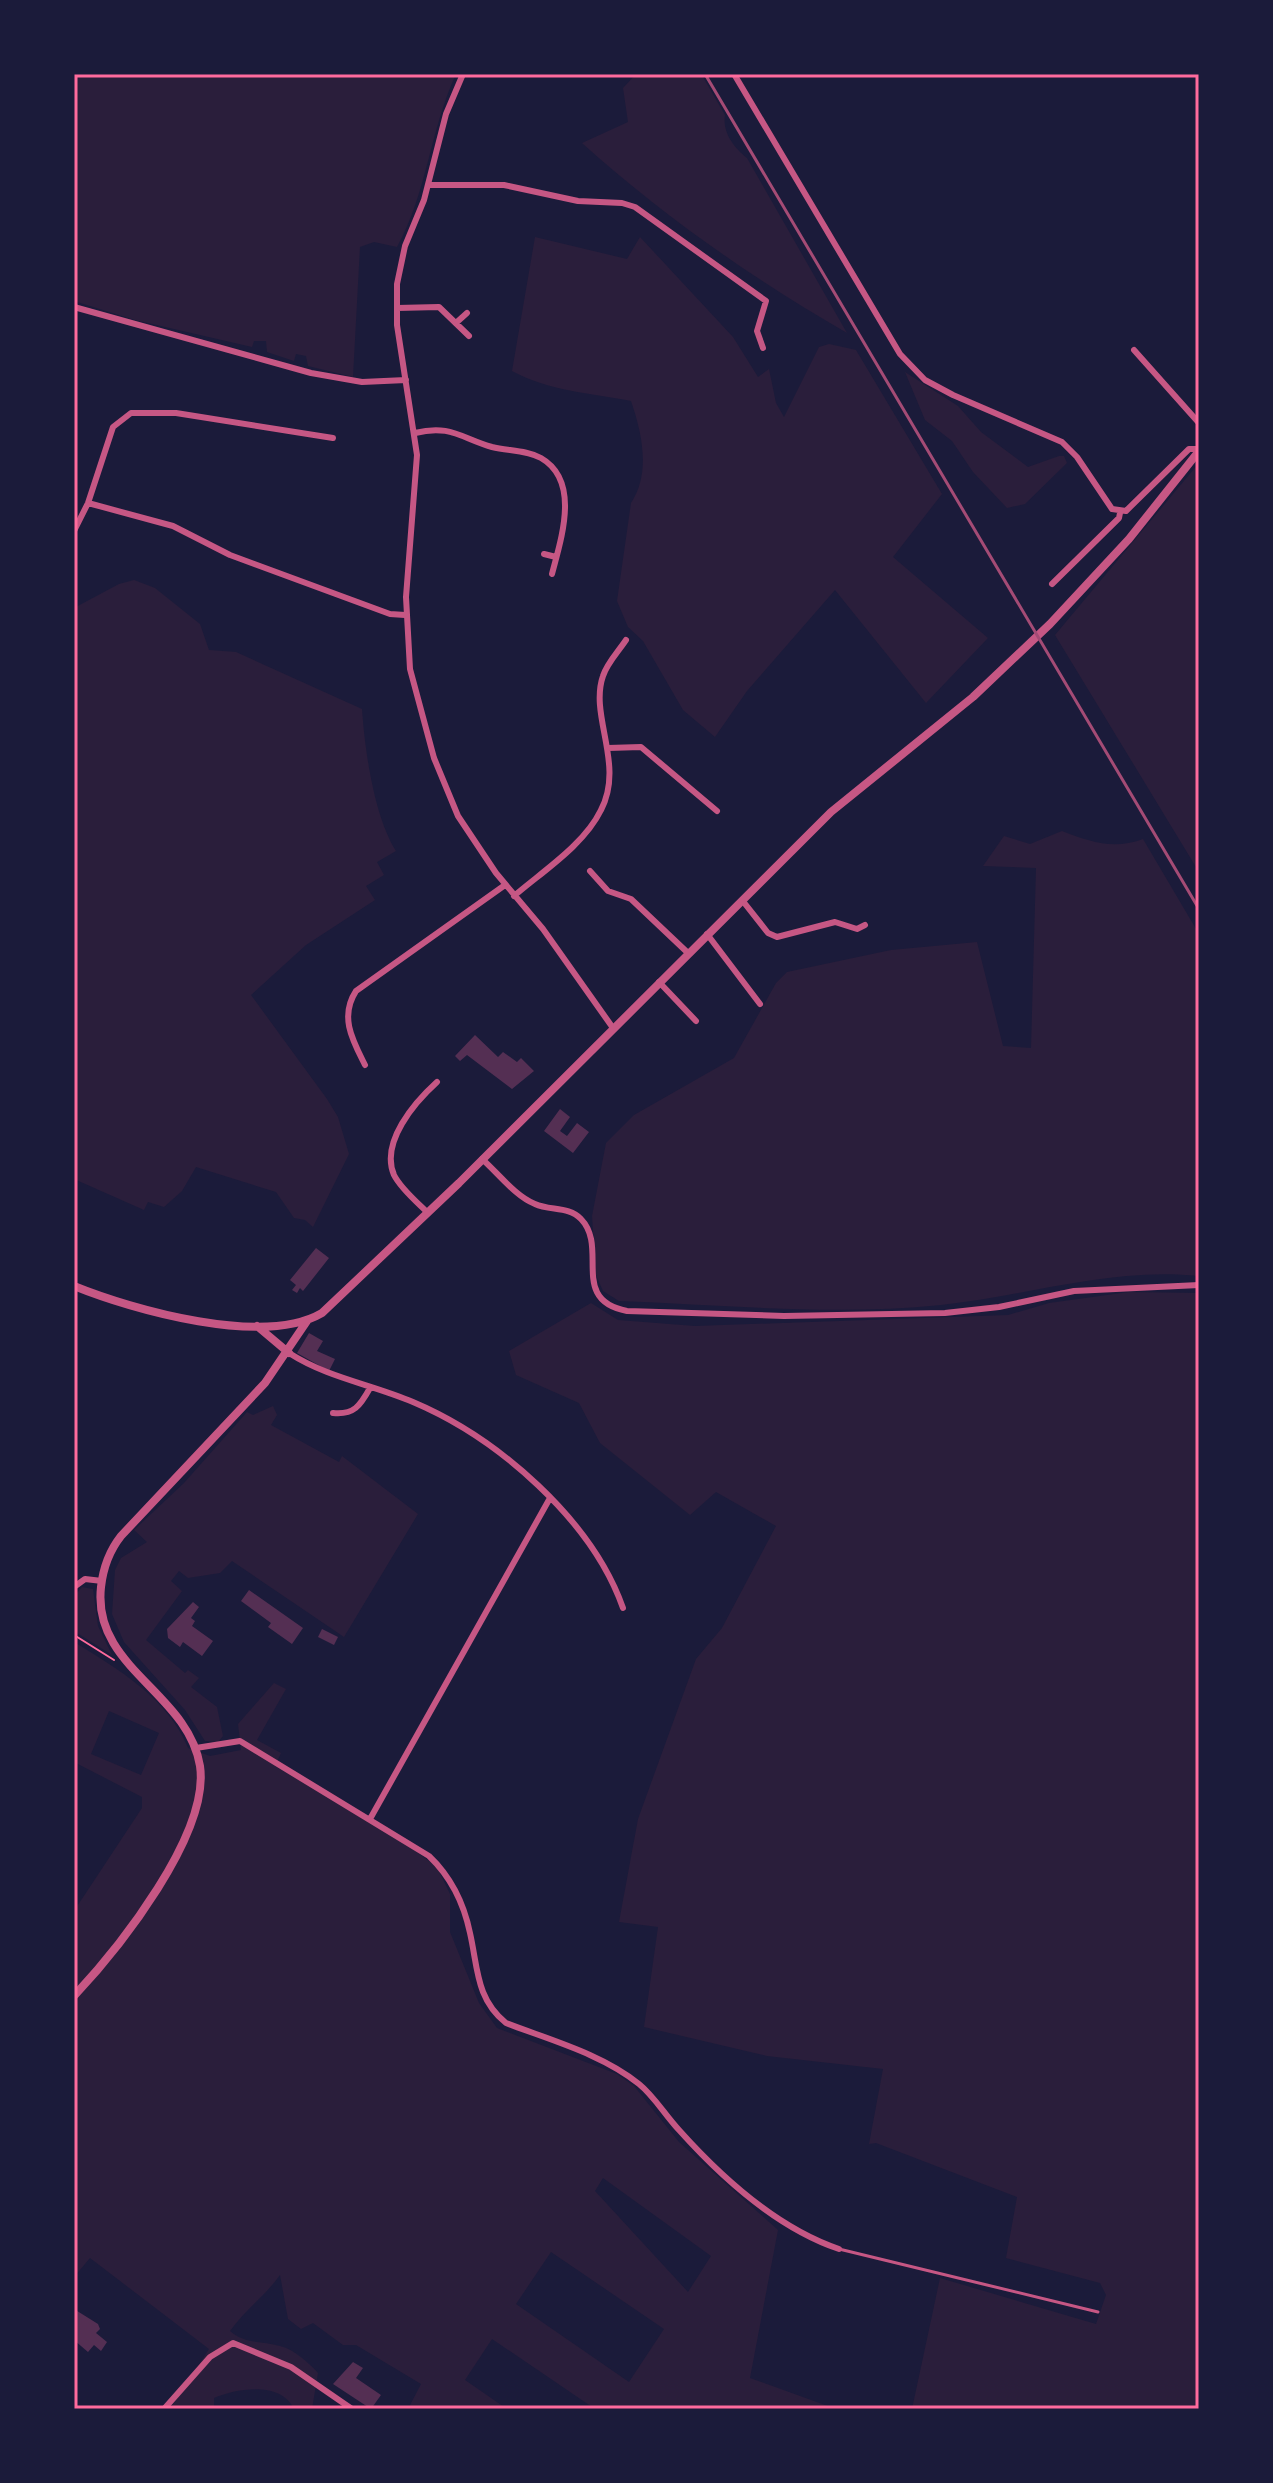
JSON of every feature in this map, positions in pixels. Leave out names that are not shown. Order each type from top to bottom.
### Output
[{"type":"street","points":[[463,74],[446,114],[428,185],[400,265],[397,308],[415,433],[416,502],[405,615],[410,669],[438,771],[463,825],[613,1028]]},
{"type":"street","points":[[734,74],[853,278],[911,368],[953,395],[997,411],[1067,445],[1112,509],[1120,513],[1126,511],[1189,449],[1199,450]]},
{"type":"street","points":[[428,185],[504,185],[578,201],[635,207],[766,301],[757,326],[763,348]]},
{"type":"street","points":[[74,307],[311,373],[362,382],[406,380]]},
{"type":"street","points":[[397,308],[439,307],[469,336]]},
{"type":"street","points":[[457,322],[467,313]]},
{"type":"street","points":[[1134,350],[1199,423]]},
{"type":"street","points":[[74,531],[88,503],[113,427],[136,411],[176,413],[333,438]]},
{"type":"street","points":[[415,433],[437,428],[450,430],[492,447],[531,454],[549,465],[561,483],[565,497],[552,574]]},
{"type":"street","points":[[74,1286],[144,1309],[257,1326],[307,1321],[331,1306],[843,801],[938,727],[1027,647],[1135,532],[1199,450]]},
{"type":"street","points":[[88,503],[173,526],[230,555],[390,614],[405,615]]},
{"type":"street","points":[[1052,584],[1119,518],[1120,513]]},
{"type":"street","points":[[544,554],[556,557]]},
{"type":"street","points":[[514,896],[562,855],[600,813],[611,773],[601,683],[607,666],[626,640]]},
{"type":"street","points":[[608,748],[641,747],[717,811]]},
{"type":"street","points":[[590,871],[608,891],[631,899],[688,953]]},
{"type":"street","points":[[365,1065],[348,1023],[348,1008],[356,991],[505,885]]},
{"type":"street","points":[[742,900],[768,933],[777,937],[835,922],[857,929],[865,925]]},
{"type":"street","points":[[707,934],[760,1004]]},
{"type":"street","points":[[659,982],[696,1021]]},
{"type":"street","points":[[428,1213],[396,1178],[392,1161],[410,1111],[437,1082]]},
{"type":"street","points":[[482,1159],[533,1204],[570,1211],[581,1218],[591,1241],[596,1291],[608,1304],[627,1311],[784,1316],[945,1313],[999,1307],[1074,1291],[1199,1285]]},
{"type":"street","points":[[74,1996],[120,1942],[186,1836],[200,1795],[196,1748],[178,1715],[114,1647],[102,1619],[102,1581],[121,1536],[224,1429],[289,1353],[307,1321]]},
{"type":"street","points":[[257,1326],[289,1353],[320,1371],[411,1401],[448,1420],[516,1468],[550,1498],[594,1549],[623,1608]]},
{"type":"street","points":[[333,1413],[345,1414],[356,1409],[370,1388]]},
{"type":"street","points":[[370,1819],[550,1498]]},
{"type":"street","points":[[74,1587],[85,1579],[102,1581]]},
{"type":"street","points":[[196,1748],[240,1741],[415,1845],[448,1877],[469,1928],[482,1994],[495,2014],[506,2023],[621,2070],[642,2086],[680,2131],[734,2183],[783,2222],[839,2249]]},
{"type":"street","points":[[164,2409],[210,2357],[233,2343],[291,2367],[352,2409]]},
{"type":"lane","points":[[839,2249],[1098,2312]]},
{"type":"path","points":[[74,1635],[117,1664]]},
{"type":"shaded area","points":[[74,74],[456,74],[440,117],[415,205],[397,247],[374,242],[360,247],[353,377],[308,366],[306,356],[296,354],[294,361],[267,352],[266,341],[254,341],[252,347],[135,320],[74,301]]},
{"type":"shaded area","points":[[636,74],[703,77],[725,115],[725,127],[730,139],[747,158],[847,333],[709,245],[644,196],[582,143],[628,122],[623,88]]},
{"type":"shaded area","points":[[535,237],[627,259],[640,237],[733,337],[758,377],[769,369],[776,403],[784,417],[819,347],[829,344],[856,350],[942,494],[893,557],[988,638],[926,703],[835,590],[747,691],[715,737],[683,710],[643,641],[628,627],[617,601],[631,503],[643,466],[641,439],[631,401],[555,387],[512,371]]},
{"type":"shaded area","points":[[905,372],[958,406],[981,432],[1028,467],[1059,456],[1064,456],[1067,463],[1025,504],[1007,508],[973,472],[952,441],[925,420]]},
{"type":"shaded area","points":[[1199,463],[1199,872],[1055,635]]},
{"type":"shaded area","points":[[134,580],[155,588],[200,624],[209,650],[236,652],[362,709],[376,802],[396,851],[377,862],[384,875],[366,886],[375,900],[306,945],[251,995],[327,1099],[338,1117],[349,1154],[313,1227],[305,1220],[294,1218],[276,1192],[196,1167],[182,1191],[164,1207],[148,1202],[144,1210],[74,1179],[74,608],[119,584]]},
{"type":"shaded area","points":[[1062,831],[1112,844],[1143,839],[1199,934],[1199,1276],[1133,1275],[973,1301],[861,1310],[619,1301],[603,1291],[596,1275],[592,1216],[606,1143],[634,1115],[734,1058],[776,983],[787,972],[891,950],[977,942],[1003,1046],[1031,1048],[1036,868],[983,866],[1004,836],[1030,844]]},
{"type":"shaded area","points":[[1129,1292],[1199,1293],[1199,2409],[912,2409],[940,2278],[1096,2324],[1106,2295],[1100,2283],[1006,2258],[1017,2197],[876,2143],[869,2144],[883,2069],[767,2056],[644,2027],[658,1927],[619,1922],[638,1819],[696,1659],[722,1628],[776,1526],[716,1492],[690,1515],[600,1443],[579,1403],[516,1375],[509,1351],[591,1303],[618,1320],[695,1326],[1008,1315],[1049,1303]]},
{"type":"shaded area","points":[[273,1406],[277,1415],[271,1425],[339,1462],[342,1456],[418,1514],[344,1637],[232,1561],[220,1573],[188,1578],[179,1571],[171,1581],[182,1591],[146,1640],[185,1673],[188,1670],[199,1678],[191,1687],[217,1707],[223,1736],[218,1742],[205,1741],[185,1710],[124,1642],[112,1614],[115,1570],[121,1558],[147,1542],[134,1530],[184,1483],[247,1412],[253,1415]]},
{"type":"shaded area","points":[[82,1587],[93,1589],[98,1626],[112,1655],[74,1631],[74,1596]]},
{"type":"shaded area","points":[[74,1642],[140,1686],[168,1714],[188,1748],[210,1756],[241,1750],[238,1724],[274,1683],[286,1689],[257,1740],[281,1753],[275,1766],[395,1836],[437,1867],[450,1894],[450,1932],[479,2003],[497,2028],[617,2074],[634,2086],[679,2142],[778,2230],[750,2378],[836,2409],[595,2409],[492,2339],[465,2380],[507,2409],[408,2409],[421,2384],[356,2345],[343,2345],[313,2323],[301,2329],[288,2319],[280,2275],[230,2331],[248,2340],[286,2348],[310,2365],[318,2373],[312,2409],[294,2409],[279,2394],[258,2389],[214,2398],[214,2409],[170,2409],[209,2349],[90,2258],[74,2277],[74,1911],[142,1808],[142,1797],[74,1762],[77,1750]],"holes":[[[109,1711],[159,1733],[141,1775],[91,1754]],[[603,2178],[711,2256],[688,2292],[595,2191]],[[551,2252],[664,2329],[629,2382],[516,2304]]]},
{"type":"building","points":[[475,1035],[498,1057],[503,1052],[517,1062],[521,1058],[534,1071],[512,1089],[467,1055],[460,1061],[455,1056]]},
{"type":"building","points":[[560,1109],[570,1117],[560,1131],[567,1136],[577,1123],[589,1132],[573,1153],[544,1131]]},
{"type":"building","points":[[316,1248],[329,1258],[303,1291],[300,1288],[297,1293],[292,1290],[296,1285],[290,1280]]},
{"type":"building","points":[[309,1333],[323,1341],[317,1351],[335,1359],[329,1371],[297,1353]]},
{"type":"building","points":[[249,1590],[303,1628],[292,1644],[268,1627],[271,1623],[241,1601]]},
{"type":"building","points":[[193,1602],[199,1607],[191,1618],[195,1621],[192,1626],[213,1641],[202,1656],[183,1642],[180,1647],[168,1638],[167,1629]]},
{"type":"building","points":[[322,1629],[338,1637],[334,1645],[318,1637]]},
{"type":"building","points":[[74,2309],[98,2324],[100,2329],[96,2333],[107,2342],[101,2351],[94,2345],[88,2352],[74,2340]]},
{"type":"building","points":[[353,2362],[363,2368],[356,2378],[381,2395],[371,2409],[333,2384]]},
{"type":"railway","points":[[705,74],[1199,909]]}]
